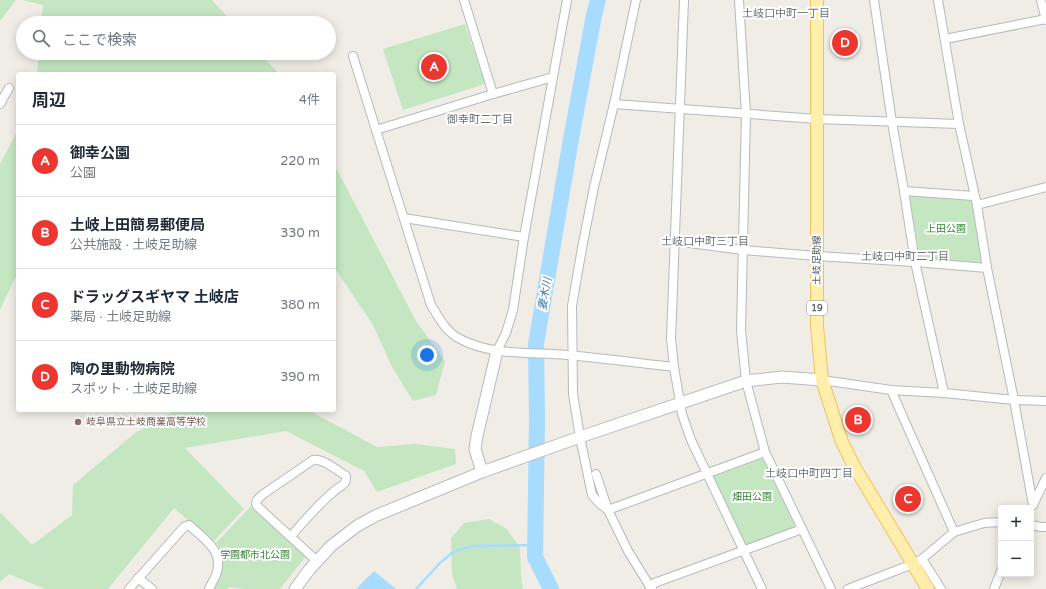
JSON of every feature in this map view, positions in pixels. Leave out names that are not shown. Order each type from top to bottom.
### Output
[{"type":"main road","name":"土岐足助線","points":[[817,0],[817,326],[822,380],[842,442],[854,466],[918,561],[928,589]]},
{"type":"street","points":[[464,0],[493,94]]},
{"type":"street","points":[[482,472],[476,449],[477,436],[513,310],[524,237],[567,0]]},
{"type":"street","points":[[608,510],[592,495],[576,439],[569,355],[572,306],[580,255],[636,0]]},
{"type":"street","points":[[684,0],[670,339],[682,414],[691,440],[762,589]]},
{"type":"street","points":[[739,0],[746,114],[741,330],[746,381],[765,452],[831,589]]},
{"type":"street","points":[[874,0],[915,262],[944,393]]},
{"type":"street","points":[[938,0],[946,39],[959,124],[976,201],[987,268],[1014,400],[1032,505]]},
{"type":"street","points":[[946,39],[1046,20],[1041,0]]},
{"type":"street","points":[[352,56],[431,305],[443,326],[458,339],[471,344],[502,351],[569,355],[674,367]]},
{"type":"street","points":[[376,130],[553,77]]},
{"type":"street","points":[[0,104],[8,88]]},
{"type":"street","points":[[614,104],[817,119],[959,124]]},
{"type":"street","points":[[904,190],[976,201],[1046,187]]},
{"type":"street","points":[[404,218],[524,237]]},
{"type":"street","points":[[674,241],[742,250],[987,268]]},
{"type":"street","points":[[295,589],[331,546],[356,526],[375,516],[482,472],[746,381],[782,377],[822,380],[891,390],[944,393],[1014,400],[1046,401]]},
{"type":"street","points":[[891,390],[954,532]]},
{"type":"street","points":[[608,510],[765,452]]},
{"type":"street","points":[[291,536],[325,498],[345,483],[346,476],[322,461],[317,459],[313,460],[257,500],[257,506],[317,561]]},
{"type":"street","points":[[596,474],[608,510],[628,551],[650,587],[802,529]]},
{"type":"street","points":[[1032,505],[1046,478]]},
{"type":"street","points":[[848,589],[918,561],[954,532],[984,523],[998,522]]},
{"type":"street","points":[[129,589],[184,527],[189,525],[214,548],[218,558],[216,574],[209,589]]},
{"type":"street","points":[[1034,526],[1046,527]]},
{"type":"street","points":[[918,561],[942,589]]},
{"type":"street","points":[[994,589],[999,577]]},
{"type":"street","points":[[138,578],[152,589]]},
{"type":"street","points":[[869,581],[873,589]]},
{"type":"green space","points":[[0,0],[16,0],[0,21]]},
{"type":"green space","points":[[22,0],[212,0],[227,16],[42,16],[43,5]]},
{"type":"green space","points":[[465,24],[485,84],[403,110],[383,49]]},
{"type":"green space","points":[[38,60],[266,60],[277,72],[37,72]]},
{"type":"green space","points":[[16,134],[16,277],[0,310],[0,164]]},
{"type":"green space","points":[[336,168],[416,321],[445,361],[436,395],[413,401],[392,367],[373,325],[336,270]]},
{"type":"green space","name":"上田公園","points":[[912,193],[969,199],[971,201],[983,265],[922,260],[920,258],[909,196]]},
{"type":"green space","points":[[173,412],[312,412],[377,447],[415,444],[455,449],[456,464],[377,492],[364,471],[286,431],[185,448],[244,509],[213,542],[174,508],[108,589],[45,589],[9,574],[0,582],[0,514],[1,513],[32,545],[72,515],[73,485],[135,433]]},
{"type":"green space","name":"畑田公園","points":[[760,457],[764,460],[794,524],[793,528],[748,545],[745,543],[713,476],[716,473]]},
{"type":"green space","name":"学園都市北公園","points":[[251,506],[307,555],[280,589],[245,589],[228,587],[228,589],[212,589],[222,566],[222,554],[216,543]]},
{"type":"green space","points":[[489,519],[507,529],[520,548],[523,589],[457,589],[452,574],[451,538],[464,523]]},
{"type":"water","points":[[374,571],[396,589],[356,589]]},
{"type":"waterway","name":"妻木川","points":[[551,589],[535,557],[537,420],[536,344],[571,139],[598,0]]},
{"type":"waterway","points":[[416,589],[440,563],[453,552],[474,546],[535,545]]},
{"type":"place","name":"陶の里動物病院","points":[[845,43]]},
{"type":"place","name":"御幸公園","points":[[434,67]]},
{"type":"place","name":"土岐上田簡易郵便局","points":[[858,420]]},
{"type":"place","name":"岐阜県立土岐商業高等学校","points":[[78,422]]},
{"type":"place","name":"ドラッグスギヤマ 土岐店","points":[[908,499]]},
{"type":"district","name":"土岐口中町一丁目","points":[[786,13]]},
{"type":"district","name":"御幸町二丁目","points":[[480,119]]},
{"type":"district","name":"土岐口中町三丁目","points":[[705,241]]},
{"type":"district","name":"土岐口中町二丁目","points":[[905,256]]},
{"type":"district","name":"土岐口中町四丁目","points":[[809,473]]}]
